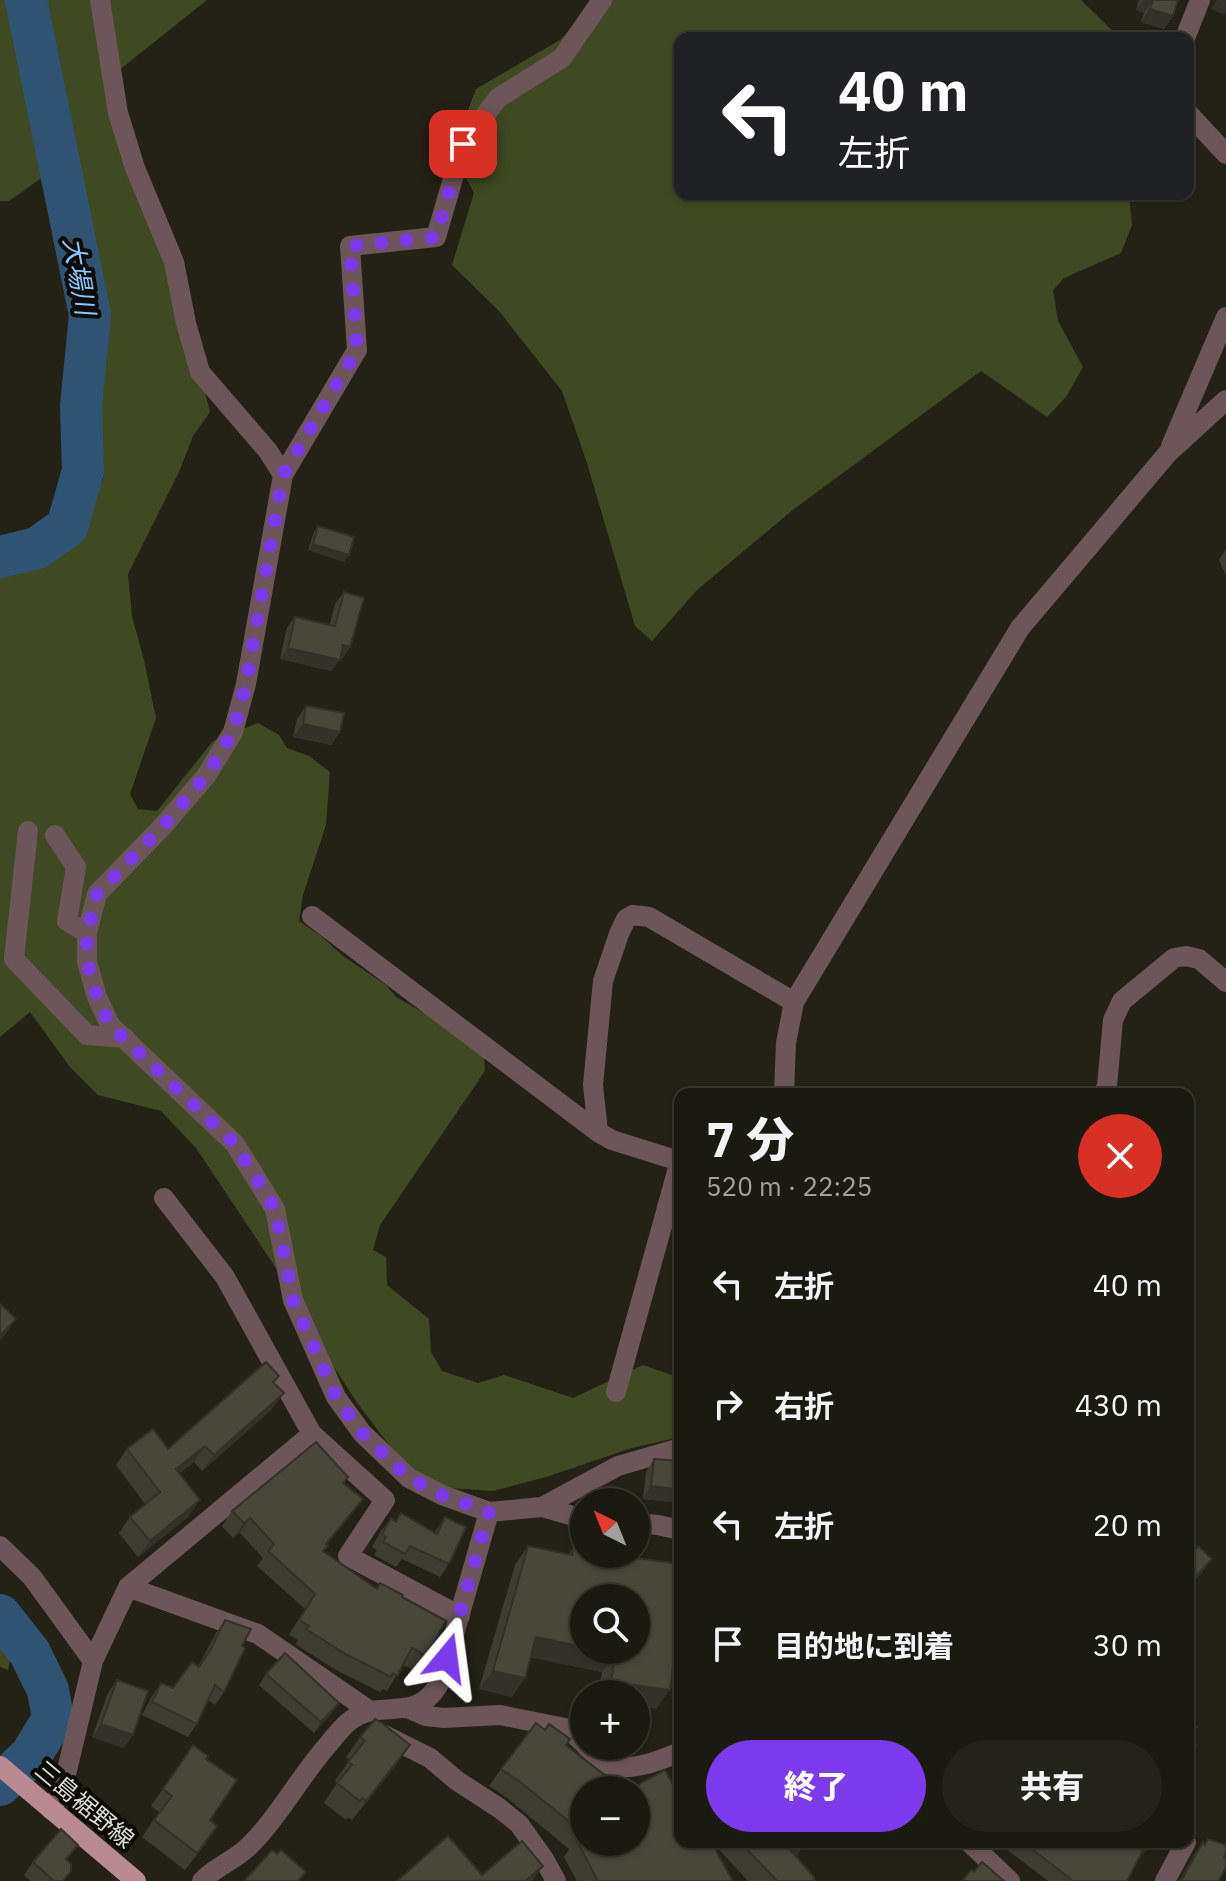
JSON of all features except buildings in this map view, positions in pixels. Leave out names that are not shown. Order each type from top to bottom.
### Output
[{"type":"main road","name":"三島裾野線","points":[[0,1766],[136,1881]]},
{"type":"street","points":[[100,0],[118,113],[135,168],[174,262],[200,372],[268,451],[283,475]]},
{"type":"street","points":[[570,1515],[542,1507],[489,1512],[442,1495],[409,1478],[362,1433],[336,1397],[293,1300],[275,1209],[235,1144],[110,1025],[97,997],[87,962],[87,933],[97,894],[206,776],[233,732],[246,684],[283,475],[357,350],[350,246],[436,237],[463,144],[498,98],[562,58],[602,0]]},
{"type":"street","points":[[1187,32],[1200,0]]},
{"type":"street","points":[[1194,119],[1226,154]]},
{"type":"street","points":[[1168,453],[1226,317]]},
{"type":"street","points":[[784,1088],[786,1043],[794,1002],[1020,628],[1168,453],[1226,402]]},
{"type":"street","points":[[28,831],[7,965],[87,1035],[125,1038]]},
{"type":"street","points":[[55,835],[76,867],[67,921],[87,933]]},
{"type":"street","points":[[598,1132],[593,1085],[603,981],[626,919],[633,915],[649,917],[794,1002]]},
{"type":"street","points":[[312,916],[598,1132],[612,1140],[674,1159]]},
{"type":"street","points":[[1106,1088],[1113,1020],[1122,1001],[1174,958],[1186,956],[1199,959],[1226,982]]},
{"type":"street","points":[[616,1392],[674,1183]]},
{"type":"street","points":[[164,1198],[225,1277],[312,1434],[385,1500]]},
{"type":"street","points":[[48,1807],[63,1787],[93,1661],[128,1587],[312,1434]]},
{"type":"street","points":[[542,1507],[618,1466],[674,1450]]},
{"type":"street","points":[[404,1474],[348,1556],[460,1616]]},
{"type":"street","points":[[202,1881],[246,1850],[308,1767],[361,1715],[410,1709],[435,1692],[489,1512]]},
{"type":"street","points":[[650,1524],[674,1529]]},
{"type":"street","points":[[0,1546],[32,1577],[93,1661]]},
{"type":"street","points":[[128,1587],[258,1634],[361,1715],[430,1758],[519,1824],[556,1881]]},
{"type":"street","points":[[410,1709],[426,1716],[444,1718],[510,1716],[570,1731]]},
{"type":"street","points":[[601,1760],[622,1768],[647,1764],[674,1754]]},
{"type":"street","points":[[975,1848],[1010,1881]]},
{"type":"street","points":[[1165,1881],[1183,1848]]},
{"type":"green space","points":[[0,0],[207,0],[113,75],[210,412],[193,436],[179,472],[128,574],[132,616],[156,718],[130,794],[138,809],[157,811],[213,741],[258,723],[279,735],[287,748],[309,756],[330,772],[326,825],[303,895],[299,921],[386,985],[396,997],[431,1017],[484,1056],[485,1071],[380,1225],[373,1250],[386,1257],[387,1285],[429,1319],[431,1352],[442,1371],[478,1383],[504,1375],[573,1398],[643,1365],[674,1376],[674,1438],[632,1448],[493,1491],[449,1488],[405,1466],[358,1404],[330,1361],[310,1319],[196,1148],[161,1111],[98,1095],[70,1067],[30,1012],[0,1037],[0,567],[59,547],[103,480],[76,285],[55,199],[40,179],[9,201],[0,201]]},
{"type":"green space","points":[[598,0],[1081,0],[1114,32],[674,32],[674,200],[1130,200],[1132,225],[1121,253],[1064,278],[1053,290],[1058,321],[1083,367],[1066,397],[1047,417],[981,371],[794,509],[697,590],[652,641],[635,626],[587,463],[562,391],[499,311],[452,265],[474,193],[452,152],[476,89],[560,40]]},
{"type":"green space","points":[[0,1627],[12,1650],[8,1670],[0,1667]]},
{"type":"waterway","name":"大場川","points":[[0,557],[37,548],[67,527],[83,471],[81,406],[90,315],[26,0]]},
{"type":"waterway","name":"大場川","points":[[0,1615],[30,1653],[48,1690],[53,1719],[31,1755],[0,1785]]},
{"type":"route","points":[[447,1658],[489,1512],[442,1495],[409,1478],[362,1433],[336,1397],[293,1300],[275,1209],[235,1144],[110,1025],[97,997],[87,962],[87,933],[97,894],[206,776],[233,732],[246,684],[283,475],[357,350],[350,246],[436,237],[463,144]]}]
